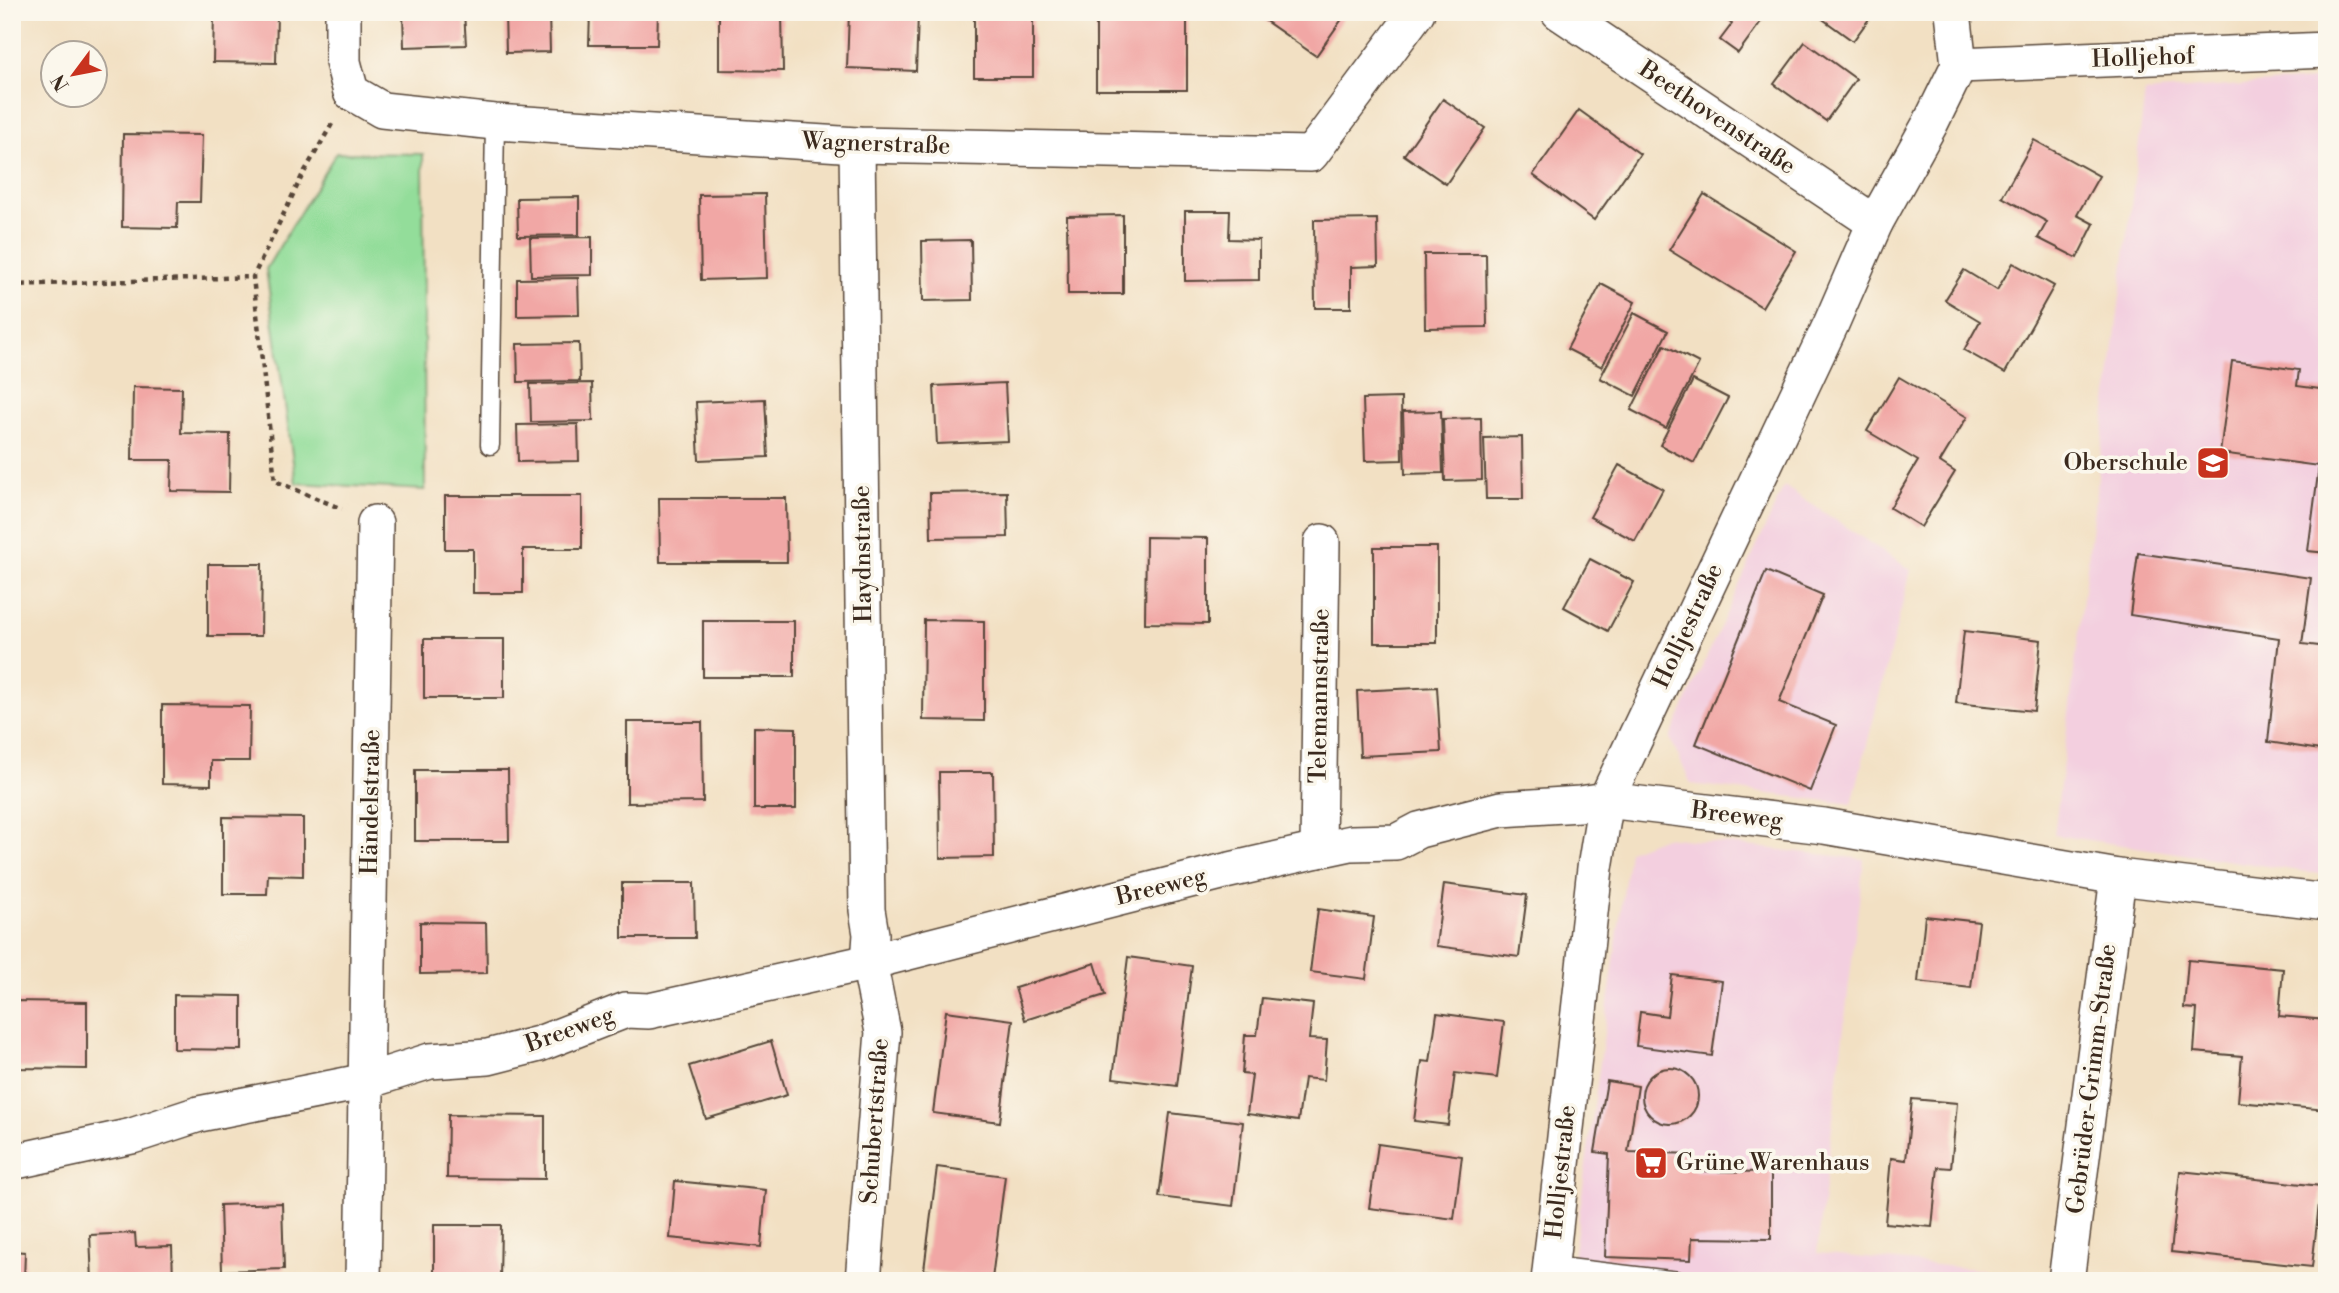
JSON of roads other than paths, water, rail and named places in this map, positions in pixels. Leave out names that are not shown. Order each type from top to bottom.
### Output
[{"type":"street","name":"Wagnerstraße","points":[[343,12],[343,62],[351,92],[382,110],[495,122],[857,145],[1311,154],[1417,12]]},
{"type":"street","name":"Beethovenstraße","points":[[1559,12],[1875,223]]},
{"type":"street","points":[[1953,12],[1959,65]]},
{"type":"street","name":"Holljehof","points":[[1959,65],[2327,50]]},
{"type":"street","name":"Holljestraße","points":[[1550,1273],[1595,868],[1606,800],[1831,324],[1875,223],[1959,65]]},
{"type":"street","name":"Haydnstraße","points":[[857,145],[867,910],[871,934],[869,962]]},
{"type":"street","name":"Händelstraße","points":[[367,1081],[375,523]]},
{"type":"street","name":"Telemannstraße","points":[[1318,850],[1322,542]]},
{"type":"street","name":"Breeweg","points":[[12,1162],[132,1136],[199,1114],[367,1081],[430,1061],[488,1057],[539,1044],[626,1010],[649,1010],[869,962],[1221,872],[1351,843],[1396,842],[1419,830],[1500,809],[1606,800],[1824,826],[2118,877],[2327,902]]},
{"type":"street","name":"Gebrüder-Grimm-Straße","points":[[2066,1281],[2118,877]]},
{"type":"street","name":"Schubertstraße","points":[[863,1281],[883,1032],[869,962]]},
{"type":"street","points":[[363,1281],[367,1081]]},
{"type":"lane","points":[[490,445],[495,122]]},
{"type":"lane","points":[[1550,1273],[1679,1281]]},
{"type":"place","name":"Oberschule","points":[[2213,463]]},
{"type":"place","name":"Grüne Warenhaus","points":[[1651,1163]]}]
